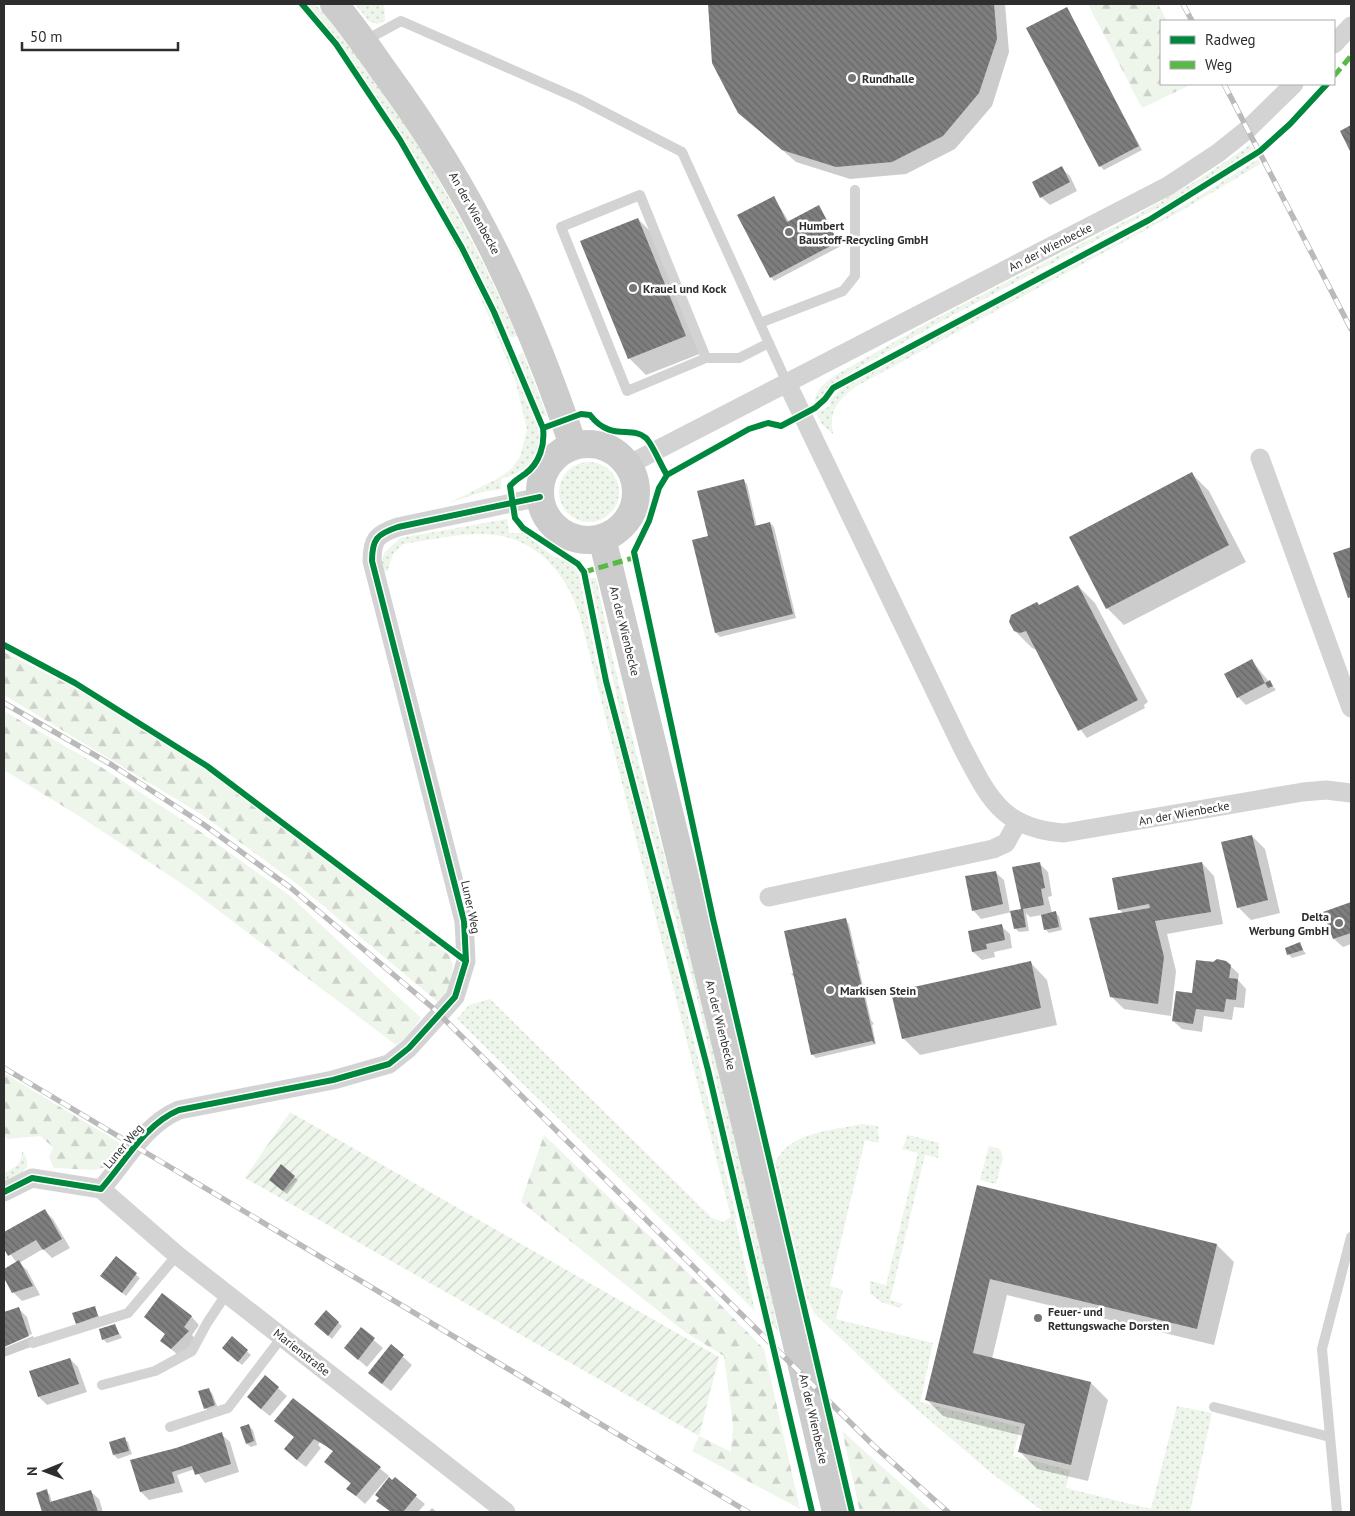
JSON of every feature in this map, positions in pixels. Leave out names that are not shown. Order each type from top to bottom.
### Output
[{"type":"street","name":"An der Wienbecke","points":[[334,4],[418,118],[481,221],[526,316],[573,446]]},
{"type":"street","points":[[1335,43],[1351,26]]},
{"type":"street","name":"An der Wienbecke","points":[[628,465],[1168,186],[1218,154],[1241,135],[1293,85]]},
{"type":"street","name":"An der Wienbecke","points":[[787,383],[962,747],[988,796],[1001,811],[1017,823],[1046,832],[1064,833],[1304,792],[1326,790],[1351,793]]},
{"type":"street","points":[[589,443],[604,446],[618,454],[628,465],[634,478],[636,493],[634,508],[626,521],[615,532],[602,538],[585,540],[569,536],[555,527],[545,514],[540,498],[540,484],[548,466],[561,451],[573,446],[589,443]]},
{"type":"street","points":[[1260,458],[1351,708]]},
{"type":"street","name":"Luner Weg","points":[[101,1189],[144,1135],[168,1115],[180,1110],[333,1080],[389,1064],[409,1048],[455,997],[466,961],[464,921],[372,561],[372,544],[379,536],[398,527],[540,498]]},
{"type":"street","name":"An der Wienbecke","points":[[602,538],[748,1135],[836,1512]]},
{"type":"street","points":[[769,897],[993,850],[1006,843],[1017,823]]},
{"type":"street","points":[[4,1192],[32,1178],[101,1189]]},
{"type":"street","name":"Marienstraße","points":[[101,1189],[177,1255],[504,1512]]},
{"type":"lane","points":[[363,41],[401,21],[578,99],[682,152],[787,383]]},
{"type":"lane","points":[[760,323],[843,291],[855,276],[855,190]]},
{"type":"lane","points":[[706,358],[640,195],[561,227],[627,391],[706,358],[739,358],[769,343]]},
{"type":"lane","points":[[1337,1512],[1322,1349],[1351,1237]]},
{"type":"lane","points":[[33,1343],[128,1313],[177,1255]]},
{"type":"lane","points":[[102,1385],[155,1372],[192,1352],[207,1323],[227,1294]]},
{"type":"lane","points":[[170,1427],[228,1408],[282,1337]]},
{"type":"lane","points":[[1214,1407],[1330,1437]]},
{"type":"green space","points":[[306,4],[315,4],[346,42],[403,121],[453,205],[517,336],[511,338],[444,206],[394,122],[337,42]]},
{"type":"green space","points":[[355,4],[384,4],[385,21],[377,24],[369,21]]},
{"type":"green space","points":[[1088,4],[1158,4],[1166,20],[1160,20],[1160,85],[1190,85],[1142,108]]},
{"type":"green space","points":[[1250,145],[1254,149],[1179,197],[946,319],[853,371],[830,386],[814,404],[816,395],[821,388],[834,376],[933,320],[1137,215],[1201,178]]},
{"type":"green space","points":[[1258,159],[1260,164],[1181,211],[857,386],[845,395],[836,406],[832,418],[833,434],[822,424],[816,413],[830,406],[831,399],[840,390],[976,314],[1125,239],[1193,200]]},
{"type":"green space","points":[[449,229],[498,332],[534,419],[539,442],[534,457],[526,467],[515,474],[501,479],[501,489],[482,492],[449,503],[497,479],[511,469],[520,457],[527,430],[516,383],[475,285],[447,231]]},
{"type":"green space","points":[[523,353],[547,416],[540,412],[519,358],[518,355]]},
{"type":"green space","points":[[589,462],[606,467],[614,475],[619,492],[614,509],[606,517],[589,522],[572,517],[564,509],[559,492],[564,475],[572,467]]},
{"type":"green space","points":[[507,519],[509,533],[523,533],[553,556],[573,564],[579,575],[596,660],[671,946],[737,1220],[735,1219],[755,1311],[457,1019],[469,1005],[490,999],[712,1218],[723,1222],[731,1217],[581,620],[567,587],[558,572],[533,549],[518,541],[501,536],[482,534],[462,535],[403,544],[393,554],[387,572],[381,569],[381,561],[385,552],[400,538]]},
{"type":"green space","points":[[590,578],[596,578],[613,660],[637,756],[702,994],[764,1259],[778,1331],[771,1324],[696,993],[630,756]]},
{"type":"green space","points":[[4,652],[71,686],[207,767],[449,955],[453,966],[447,998],[439,1003],[297,884],[204,816],[4,695]]},
{"type":"green space","points":[[4,711],[101,767],[195,828],[289,895],[421,1018],[406,1038],[396,1045],[190,889],[79,816],[4,770]]},
{"type":"green space","points":[[4,1073],[118,1142],[122,1150],[113,1165],[94,1170],[54,1168],[49,1157],[53,1147],[40,1136],[8,1139],[4,1136]]},
{"type":"green space","points":[[290,1112],[719,1357],[699,1436],[245,1178]]},
{"type":"green space","points":[[862,1124],[878,1126],[879,1143],[865,1140],[830,1286],[843,1290],[836,1319],[933,1343],[920,1402],[1020,1427],[1013,1456],[1070,1470],[1066,1488],[1151,1509],[1177,1406],[1212,1413],[1190,1512],[1044,1512],[990,1472],[898,1393],[814,1313],[807,1298],[775,1163],[782,1152],[801,1138]]},
{"type":"green space","points":[[544,1135],[706,1290],[764,1349],[800,1509],[692,1451],[699,1436],[731,1452],[733,1426],[724,1356],[685,1332],[521,1202]]},
{"type":"green space","points":[[908,1135],[939,1143],[938,1158],[925,1155],[890,1300],[903,1304],[900,1308],[881,1302],[870,1293],[870,1281],[886,1285],[918,1153],[902,1149]]},
{"type":"green space","points":[[989,1146],[1000,1149],[1003,1157],[996,1184],[980,1180]]},
{"type":"green space","points":[[22,1151],[27,1162],[24,1171],[4,1182],[4,1173],[19,1163]]},
{"type":"green space","points":[[842,1430],[852,1440],[933,1512],[860,1512]]},
{"type":"building","name":"Rundhalle","points":[[708,4],[994,4],[997,39],[979,93],[943,136],[892,162],[836,167],[782,150],[738,113],[712,63]]},
{"type":"building","points":[[1067,7],[1139,146],[1099,167],[1026,28]]},
{"type":"building","points":[[1351,125],[1351,153],[1340,131]]},
{"type":"building","points":[[1062,166],[1070,182],[1040,198],[1032,182]]},
{"type":"building","name":"Humbert Baustoff-Recycling GmbH","points":[[774,196],[787,222],[819,205],[838,242],[770,278],[737,215]]},
{"type":"building","name":"Krauel und Kock","points":[[638,218],[686,336],[628,359],[580,241]]},
{"type":"building","points":[[1192,472],[1229,545],[1106,609],[1069,537]]},
{"type":"building","points":[[744,479],[755,526],[770,522],[793,614],[715,633],[692,540],[708,536],[697,491]]},
{"type":"building","points":[[1351,547],[1351,597],[1348,598],[1333,553]]},
{"type":"building","points":[[1078,585],[1138,700],[1078,731],[1026,631],[1020,633],[1014,631],[1009,622],[1011,615],[1037,602],[1039,605]]},
{"type":"building","points":[[1252,659],[1265,683],[1237,698],[1224,674]]},
{"type":"building","points":[[1270,680],[1273,686],[1268,688],[1265,683]]},
{"type":"building","points":[[1252,835],[1268,900],[1237,908],[1221,842]]},
{"type":"building","points":[[1040,862],[1045,888],[1041,889],[1044,905],[1023,909],[1026,927],[1014,929],[1010,911],[1021,909],[1012,867]]},
{"type":"building","points":[[1202,862],[1211,912],[1155,921],[1164,957],[1158,1004],[1110,997],[1089,918],[1150,908],[1149,904],[1118,910],[1112,878]]},
{"type":"building","points":[[996,871],[1003,904],[972,911],[965,876]]},
{"type":"building","name":"Delta Werbung GmbH","points":[[1351,902],[1351,933],[1333,939],[1323,912]]},
{"type":"building","points":[[1056,911],[1059,927],[1044,930],[1041,915]]},
{"type":"building","points":[[846,918],[875,1044],[872,1041],[811,1055],[784,931]]},
{"type":"building","points":[[1002,924],[1005,940],[986,944],[987,949],[972,952],[968,931]]},
{"type":"building","points":[[1300,942],[1303,950],[1287,955],[1285,948]]},
{"type":"building","points":[[1217,959],[1226,961],[1231,965],[1229,978],[1238,979],[1236,1000],[1226,999],[1224,1012],[1196,1009],[1193,1024],[1172,1021],[1176,991],[1192,993],[1196,960],[1213,962]]},
{"type":"building","points":[[1031,961],[1041,1008],[902,1039],[891,992]]},
{"type":"building","points":[[281,1164],[295,1176],[283,1191],[269,1180]]},
{"type":"building","name":"Feuer- und Rettungswache Dorsten","points":[[977,1185],[1217,1244],[1197,1329],[990,1279],[973,1353],[1091,1382],[1071,1465],[1018,1452],[1025,1424],[925,1400]]},
{"type":"building","points":[[45,1209],[62,1239],[43,1250],[36,1240],[8,1256],[4,1249],[4,1232]]},
{"type":"building","points":[[116,1256],[137,1273],[122,1293],[100,1276]]},
{"type":"building","points":[[19,1260],[33,1286],[12,1293],[4,1278],[4,1269]]},
{"type":"building","points":[[162,1293],[192,1316],[184,1327],[189,1331],[171,1349],[160,1341],[165,1334],[144,1317]]},
{"type":"building","points":[[95,1306],[98,1316],[76,1324],[72,1313]]},
{"type":"building","points":[[19,1307],[29,1336],[4,1347],[4,1312]]},
{"type":"building","points":[[326,1310],[339,1322],[328,1336],[314,1324]]},
{"type":"building","points":[[115,1324],[119,1334],[102,1340],[99,1329]]},
{"type":"building","points":[[361,1327],[375,1338],[358,1360],[344,1348]]},
{"type":"building","points":[[232,1336],[248,1350],[238,1362],[222,1348]]},
{"type":"building","points":[[391,1344],[404,1355],[382,1384],[368,1373]]},
{"type":"building","points":[[70,1358],[79,1384],[38,1397],[29,1371]]},
{"type":"building","points":[[265,1375],[279,1387],[261,1409],[247,1397]]},
{"type":"building","points":[[209,1388],[215,1405],[204,1409],[198,1391]]},
{"type":"building","points":[[293,1398],[381,1467],[356,1496],[346,1489],[351,1483],[324,1462],[333,1451],[326,1446],[314,1439],[297,1460],[284,1449],[294,1437],[274,1421]]},
{"type":"building","points":[[249,1424],[254,1441],[246,1444],[240,1427]]},
{"type":"building","points":[[222,1432],[231,1464],[195,1475],[192,1466],[172,1472],[175,1483],[140,1492],[130,1460],[176,1448]]},
{"type":"building","points":[[125,1437],[129,1451],[113,1455],[109,1442]]},
{"type":"building","points":[[389,1477],[392,1480],[395,1477],[417,1495],[403,1512],[391,1512],[376,1501],[379,1498],[375,1495]]},
{"type":"building","points":[[47,1489],[50,1502],[91,1490],[98,1512],[42,1512],[36,1493]]},
{"type":"railway","points":[[1183,4],[1191,20]]},
{"type":"railway","points":[[1225,85],[1351,329]]},
{"type":"railway","points":[[4,703],[112,765],[203,824],[291,888],[433,1008],[874,1446],[948,1512]]},
{"type":"railway","points":[[4,1068],[748,1512]]},
{"type":"marked path","points":[[1335,75],[1351,56]]},
{"type":"marked path","points":[[584,572],[633,558]]},
{"type":"cycle path","points":[[302,4],[336,44],[400,140],[462,248],[494,312],[543,428],[542,447],[538,459],[530,470],[510,486],[515,518],[523,528],[578,564],[584,572],[606,681],[708,1070],[812,1512]]},
{"type":"cycle path","points":[[852,1512],[713,919],[634,552],[649,521],[659,488],[667,475],[749,429],[768,423],[781,426],[815,408],[833,388],[1149,220],[1260,151],[1290,124],[1326,85]]},
{"type":"cycle path","points":[[543,428],[581,414],[590,415],[598,423],[613,431],[640,434],[646,438],[667,475]]},
{"type":"cycle path","points":[[4,1192],[32,1178],[101,1189],[136,1145],[156,1124],[167,1116],[179,1110],[333,1080],[389,1064],[409,1048],[455,997],[466,961],[464,921],[372,561],[373,547],[377,538],[385,532],[398,527],[540,497]]},
{"type":"cycle path","points":[[4,645],[75,683],[207,766],[466,961]]},
{"type":"place","name":"Rundhalle","points":[[852,78]]},
{"type":"place","name":"Humbert Baustoff-Recycling GmbH","points":[[789,232]]},
{"type":"place","name":"Krauel und Kock","points":[[633,288]]},
{"type":"place","name":"Delta Werbung GmbH","points":[[1339,923]]},
{"type":"place","name":"Markisen Stein","points":[[830,990]]},
{"type":"place","name":"Feuer- und Rettungswache Dorsten","points":[[1038,1318]]}]
